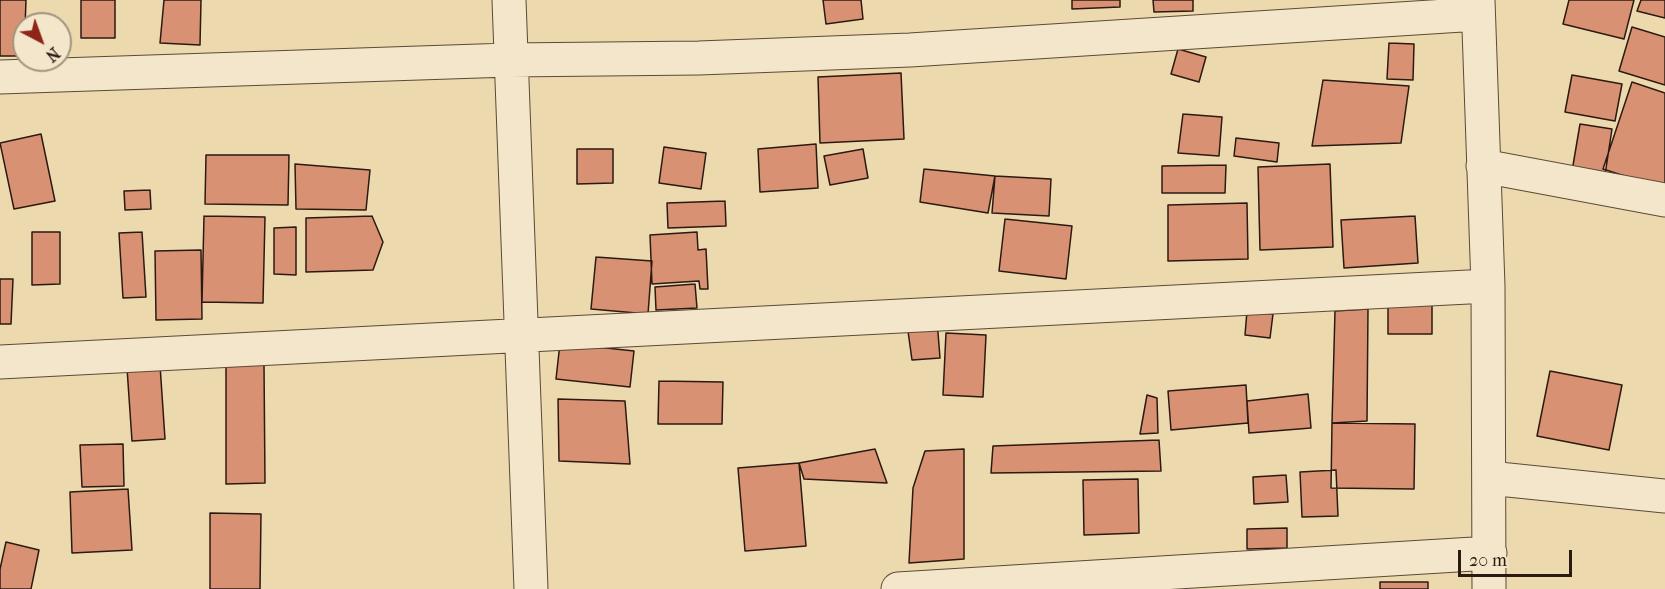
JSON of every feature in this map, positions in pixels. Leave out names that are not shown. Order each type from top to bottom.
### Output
[{"type":"street","points":[[509,0],[509,60],[531,589]]},
{"type":"street","points":[[0,77],[509,60],[699,58],[910,50],[1478,7],[1488,286],[1489,589]]},
{"type":"street","points":[[1484,166],[1665,200]]},
{"type":"street","points":[[0,362],[1488,286]]},
{"type":"street","points":[[1489,478],[1665,496]]},
{"type":"street","points":[[898,589],[1490,553]]},
{"type":"building","points":[[0,0],[26,0],[26,12],[12,12],[12,56],[0,56]]},
{"type":"building","points":[[81,0],[115,0],[115,38],[81,38]]},
{"type":"building","points":[[164,0],[201,0],[200,45],[160,43]]},
{"type":"building","points":[[823,0],[861,0],[863,19],[826,24]]},
{"type":"building","points":[[1072,0],[1120,0],[1120,7],[1072,9]]},
{"type":"building","points":[[1153,0],[1193,0],[1193,11],[1154,12]]},
{"type":"building","points":[[1569,0],[1634,0],[1624,39],[1563,24]]},
{"type":"building","points":[[1641,0],[1665,0],[1665,18],[1637,11]]},
{"type":"building","points":[[1632,27],[1665,37],[1665,85],[1619,71]]},
{"type":"building","points":[[1389,43],[1414,44],[1413,80],[1387,79]]},
{"type":"building","points":[[1178,49],[1206,57],[1199,82],[1171,74]]},
{"type":"building","points":[[901,73],[904,139],[820,143],[818,77]]},
{"type":"building","points":[[1572,75],[1622,84],[1615,121],[1565,112]]},
{"type":"building","points":[[1323,80],[1409,86],[1401,143],[1312,146]]},
{"type":"building","points":[[1632,82],[1665,93],[1665,189],[1603,169]]},
{"type":"building","points":[[1183,114],[1222,117],[1219,156],[1178,153]]},
{"type":"building","points":[[1580,124],[1612,129],[1603,188],[1570,183]]},
{"type":"building","points":[[41,134],[55,201],[14,209],[0,143]]},
{"type":"building","points":[[1236,138],[1279,143],[1277,162],[1234,156]]},
{"type":"building","points":[[816,144],[818,188],[760,192],[758,149]]},
{"type":"building","points":[[664,147],[706,153],[701,189],[659,183]]},
{"type":"building","points":[[577,149],[613,149],[613,183],[577,184]]},
{"type":"building","points":[[863,149],[868,178],[830,185],[824,156]]},
{"type":"building","points":[[206,155],[289,155],[288,205],[205,204]]},
{"type":"building","points":[[295,164],[370,170],[366,210],[296,209]]},
{"type":"building","points":[[1330,164],[1333,247],[1260,250],[1258,167]]},
{"type":"building","points":[[1226,165],[1225,193],[1162,193],[1162,166]]},
{"type":"building","points":[[924,169],[995,176],[988,213],[920,202]]},
{"type":"building","points":[[995,176],[1051,179],[1049,216],[992,213]]},
{"type":"building","points":[[150,190],[151,209],[125,210],[124,191]]},
{"type":"building","points":[[725,201],[726,226],[668,228],[667,203]]},
{"type":"building","points":[[1247,203],[1248,259],[1168,261],[1168,205]]},
{"type":"building","points":[[204,216],[265,217],[263,303],[202,302]]},
{"type":"building","points":[[372,216],[383,242],[373,270],[306,272],[306,218]]},
{"type":"building","points":[[1415,216],[1418,263],[1344,268],[1341,220]]},
{"type":"building","points":[[1005,219],[1072,226],[1066,279],[999,271]]},
{"type":"building","points":[[296,227],[296,275],[274,274],[274,228]]},
{"type":"building","points":[[32,232],[60,232],[60,284],[32,285]]},
{"type":"building","points":[[142,232],[146,297],[123,298],[119,233]]},
{"type":"building","points":[[697,232],[698,250],[706,249],[708,289],[700,289],[699,281],[652,284],[650,235]]},
{"type":"building","points":[[201,250],[202,319],[156,320],[155,251]]},
{"type":"building","points":[[596,257],[652,261],[648,314],[591,309]]},
{"type":"building","points":[[0,279],[13,279],[11,324],[0,324]]},
{"type":"building","points":[[695,284],[697,308],[656,310],[655,287]]},
{"type":"building","points":[[1388,301],[1432,301],[1432,334],[1388,334]]},
{"type":"building","points":[[1368,309],[1367,421],[1332,423],[1335,311]]},
{"type":"building","points":[[1247,311],[1273,314],[1270,338],[1245,335]]},
{"type":"building","points":[[937,320],[940,358],[912,360],[907,324]]},
{"type":"building","points":[[946,333],[986,335],[983,397],[943,395]]},
{"type":"building","points":[[560,343],[634,351],[630,387],[556,379]]},
{"type":"building","points":[[264,364],[265,483],[226,484],[226,365]]},
{"type":"building","points":[[160,365],[165,439],[132,441],[127,368]]},
{"type":"building","points":[[1550,371],[1622,385],[1609,450],[1537,436]]},
{"type":"building","points":[[659,381],[723,382],[722,424],[658,424]]},
{"type":"building","points":[[1246,385],[1248,423],[1171,430],[1168,391]]},
{"type":"building","points":[[1308,394],[1311,428],[1249,433],[1247,401]]},
{"type":"building","points":[[1147,395],[1157,398],[1158,433],[1140,434]]},
{"type":"building","points":[[558,399],[625,401],[630,464],[559,461]]},
{"type":"building","points":[[1332,423],[1415,424],[1414,489],[1331,488]]},
{"type":"building","points":[[1159,440],[1161,471],[991,473],[993,446]]},
{"type":"building","points":[[123,444],[124,486],[82,487],[80,445]]},
{"type":"building","points":[[875,449],[887,483],[804,479],[799,463]]},
{"type":"building","points":[[964,449],[964,559],[909,563],[913,488],[925,451]]},
{"type":"building","points":[[799,463],[806,546],[745,551],[738,468]]},
{"type":"building","points":[[1336,470],[1338,516],[1302,517],[1300,472]]},
{"type":"building","points":[[1286,475],[1288,502],[1254,504],[1253,477]]},
{"type":"building","points":[[1138,479],[1139,533],[1084,535],[1083,480]]},
{"type":"building","points":[[128,489],[132,550],[72,553],[70,492]]},
{"type":"building","points":[[210,513],[261,514],[260,589],[210,589]]},
{"type":"building","points":[[1287,528],[1287,548],[1247,549],[1247,529]]},
{"type":"building","points":[[6,542],[39,550],[31,589],[0,589],[0,569]]},
{"type":"building","points":[[1380,582],[1428,582],[1428,589],[1380,589]]}]
